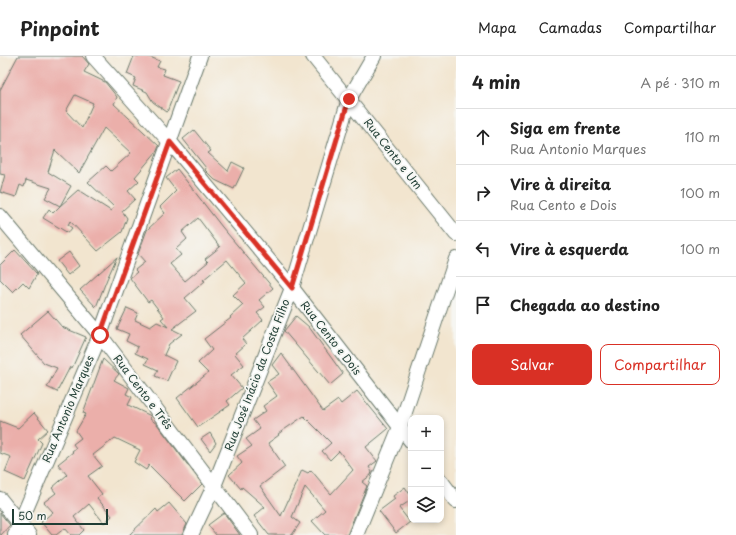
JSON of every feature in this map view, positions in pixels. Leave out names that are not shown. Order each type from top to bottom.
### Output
[{"type":"street","name":"Rua Cento e Dois","points":[[93,56],[170,142],[292,288],[408,437]]},
{"type":"street","name":"Rua Antonio Marques","points":[[17,529],[100,335],[200,56]]},
{"type":"street","name":"Rua Cento e Um","points":[[313,56],[456,234]]},
{"type":"street","name":"Rua José Inácio da Costa Filho","points":[[191,535],[214,486],[292,288],[349,99],[374,56]]},
{"type":"street","name":"Rua Cento e Três","points":[[0,216],[100,335],[251,535]]},
{"type":"street","points":[[356,535],[400,427],[456,259]]},
{"type":"street","points":[[444,485],[456,501]]},
{"type":"street","points":[[0,499],[17,529],[29,535]]},
{"type":"building","points":[[18,56],[82,56],[89,64],[84,72],[105,82],[117,97],[114,104],[159,146],[157,151],[135,177],[139,181],[128,191],[135,199],[122,211],[127,218],[122,232],[98,251],[70,221],[68,225],[72,228],[68,233],[43,218],[49,209],[53,213],[60,206],[45,198],[51,188],[26,180],[24,187],[20,185],[16,197],[0,192],[5,175],[0,174],[0,90]],"holes":[[[75,95],[93,103],[82,128],[66,111]],[[104,128],[131,153],[111,171],[106,166],[88,182],[114,207],[111,211],[78,190],[60,206],[71,186],[48,172],[55,150],[79,173]]]},
{"type":"building","points":[[134,56],[147,56],[160,61],[157,67],[165,69],[163,75],[179,81],[167,112],[153,102],[147,92],[133,86],[136,78],[127,74]]},
{"type":"building","points":[[194,130],[211,151],[208,153],[228,171],[232,162],[244,168],[234,189],[215,180],[205,170],[206,168],[183,139]]},
{"type":"building","points":[[177,169],[222,227],[273,288],[259,300],[265,307],[257,313],[263,320],[242,339],[246,344],[235,354],[244,365],[231,375],[242,388],[227,401],[230,405],[198,427],[177,398],[208,373],[198,363],[212,350],[204,339],[231,318],[230,317],[243,305],[233,295],[246,283],[227,260],[203,280],[205,281],[185,298],[196,311],[172,329],[182,334],[169,344],[164,355],[176,361],[167,381],[155,376],[158,370],[145,364],[148,359],[135,353],[138,347],[126,341],[129,334],[117,329],[127,308],[138,313],[135,320],[150,327],[157,322],[168,327],[161,319],[164,317],[151,300],[148,302],[130,278],[137,272],[135,270],[145,262],[138,254],[147,230],[165,213],[160,207],[176,191],[166,178]],"holes":[[[198,218],[220,247],[205,259],[208,262],[185,281],[170,264],[181,255],[176,249],[187,239],[182,232]]]},
{"type":"building","points":[[15,250],[37,274],[29,288],[23,282],[13,292],[0,279],[0,265]]},
{"type":"building","points":[[69,252],[79,266],[68,275],[57,261]]},
{"type":"building","points":[[117,257],[107,279],[96,307],[80,290]]},
{"type":"building","points":[[48,311],[62,327],[86,337],[72,368],[70,367],[57,392],[47,387],[57,368],[44,363],[20,335]]},
{"type":"building","points":[[296,316],[309,327],[343,374],[330,385],[284,331]]},
{"type":"building","points":[[281,353],[323,411],[338,400],[341,404],[357,391],[388,429],[366,447],[377,461],[369,467],[372,472],[371,475],[362,482],[367,486],[347,535],[325,535],[312,521],[325,510],[305,487],[292,517],[300,523],[292,535],[269,535],[254,516],[265,507],[242,487],[241,489],[229,475],[242,463],[237,456],[252,446],[246,439],[260,429],[253,420],[266,411],[263,406],[277,396],[267,382],[279,374],[272,365]],"holes":[[[304,416],[331,443],[322,451],[330,460],[339,451],[353,470],[331,494],[311,470],[308,473],[302,470],[281,516],[260,486],[285,467],[268,443],[279,435],[278,434]]]},
{"type":"building","points":[[103,359],[119,374],[114,380],[129,388],[126,394],[132,397],[128,405],[151,416],[150,419],[157,424],[202,484],[185,501],[149,465],[146,470],[134,462],[140,450],[115,438],[93,455],[102,466],[88,476],[102,494],[97,498],[112,516],[104,523],[89,504],[74,517],[84,530],[79,535],[71,535],[65,528],[56,535],[52,535],[41,522],[53,512],[44,502],[56,493],[52,488],[67,475],[58,464],[73,452],[72,451],[76,448],[73,444],[81,438],[76,431],[86,414],[83,413]]},
{"type":"building","points":[[34,413],[48,430],[38,439],[42,443],[25,481],[5,472],[11,457],[0,453],[0,421],[18,428]]},
{"type":"building","points":[[210,433],[216,443],[210,451],[201,439]]},
{"type":"building","points":[[405,487],[408,492],[408,502],[399,508],[408,519],[409,523],[396,533],[379,511],[395,499],[393,496]]},
{"type":"building","points":[[169,503],[187,524],[182,535],[129,535],[156,509],[158,512]]},
{"type":"building","points":[[0,513],[10,525],[1,535],[0,535]]},
{"type":"building","points":[[224,513],[240,535],[216,535],[208,525]]},
{"type":"route","points":[[100,335],[170,142],[292,288],[349,99]]}]
